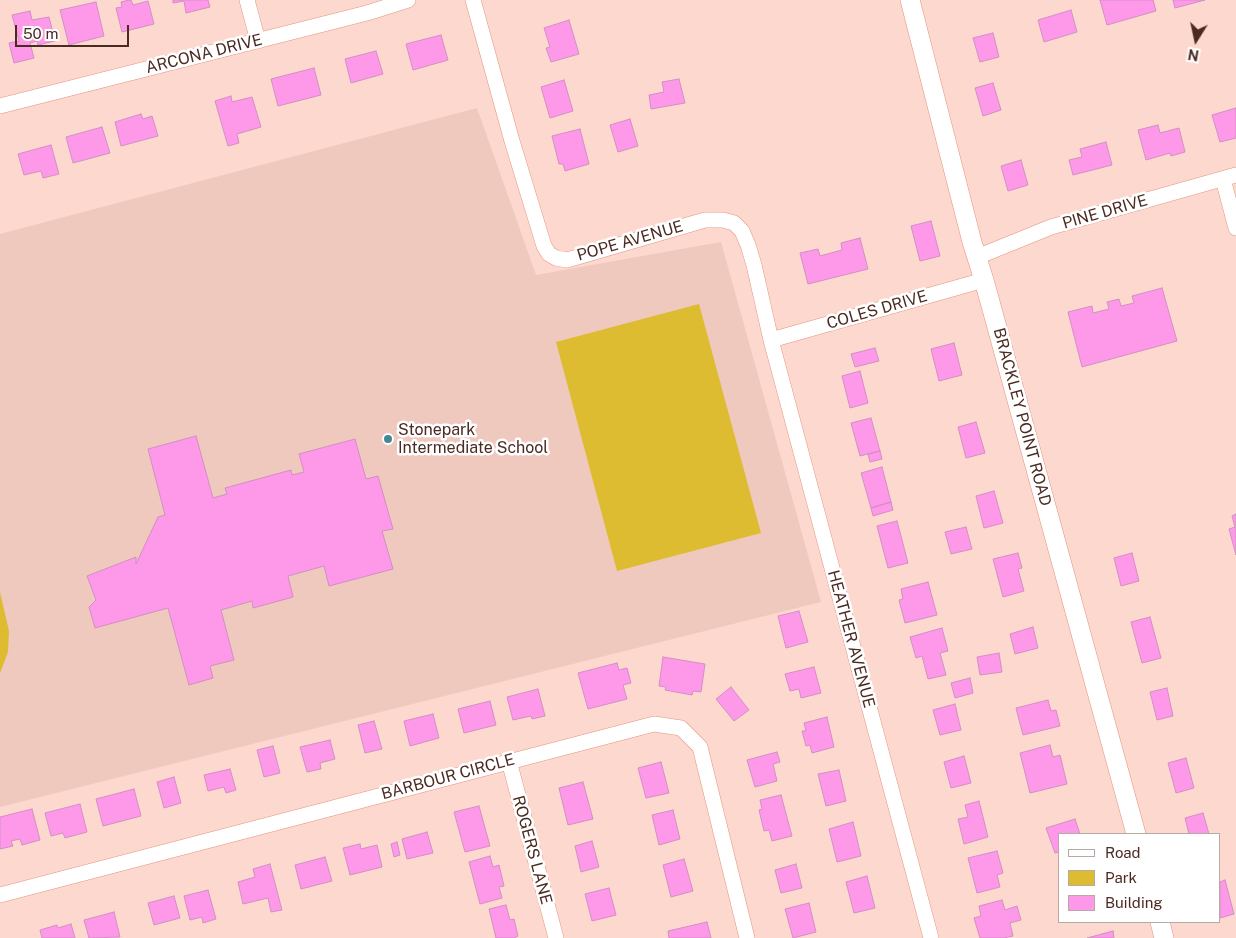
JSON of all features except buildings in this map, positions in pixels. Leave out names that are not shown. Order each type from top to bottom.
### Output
[{"type":"main road","name":"BRACKLEY POINT ROAD","points":[[910,0],[977,257],[1136,833]]},
{"type":"main road","points":[[1160,923],[1164,938]]},
{"type":"street","points":[[247,0],[258,41]]},
{"type":"street","name":"ARCONA DRIVE","points":[[0,106],[368,13],[408,0]]},
{"type":"street","name":"POPE AVENUE","points":[[473,0],[512,141],[544,246],[549,254],[556,258],[567,260],[705,220],[723,220],[734,223],[742,231],[748,245],[771,340]]},
{"type":"street","points":[[1230,177],[1236,228]]},
{"type":"street","name":"PINE DRIVE","points":[[977,257],[1051,227],[1230,177]]},
{"type":"street","name":"COLES DRIVE","points":[[771,340],[984,280]]},
{"type":"street","name":"HEATHER AVENUE","points":[[771,340],[932,938]]},
{"type":"street","name":"BARBOUR CIRCLE","points":[[0,895],[654,724],[681,728],[700,747],[747,938]]},
{"type":"street","name":"ROGERS LANE","points":[[509,761],[556,938]]},
{"type":"shaded area","name":"Stonepark Intermediate School","points":[[477,108],[536,275],[721,242],[821,602],[0,807],[0,234]]},
{"type":"green space","points":[[699,304],[761,533],[617,571],[556,342]]},
{"type":"green space","points":[[0,592],[9,631],[8,652],[0,673]]},
{"type":"place","name":"Stonepark Intermediate School","points":[[388,439]]}]
